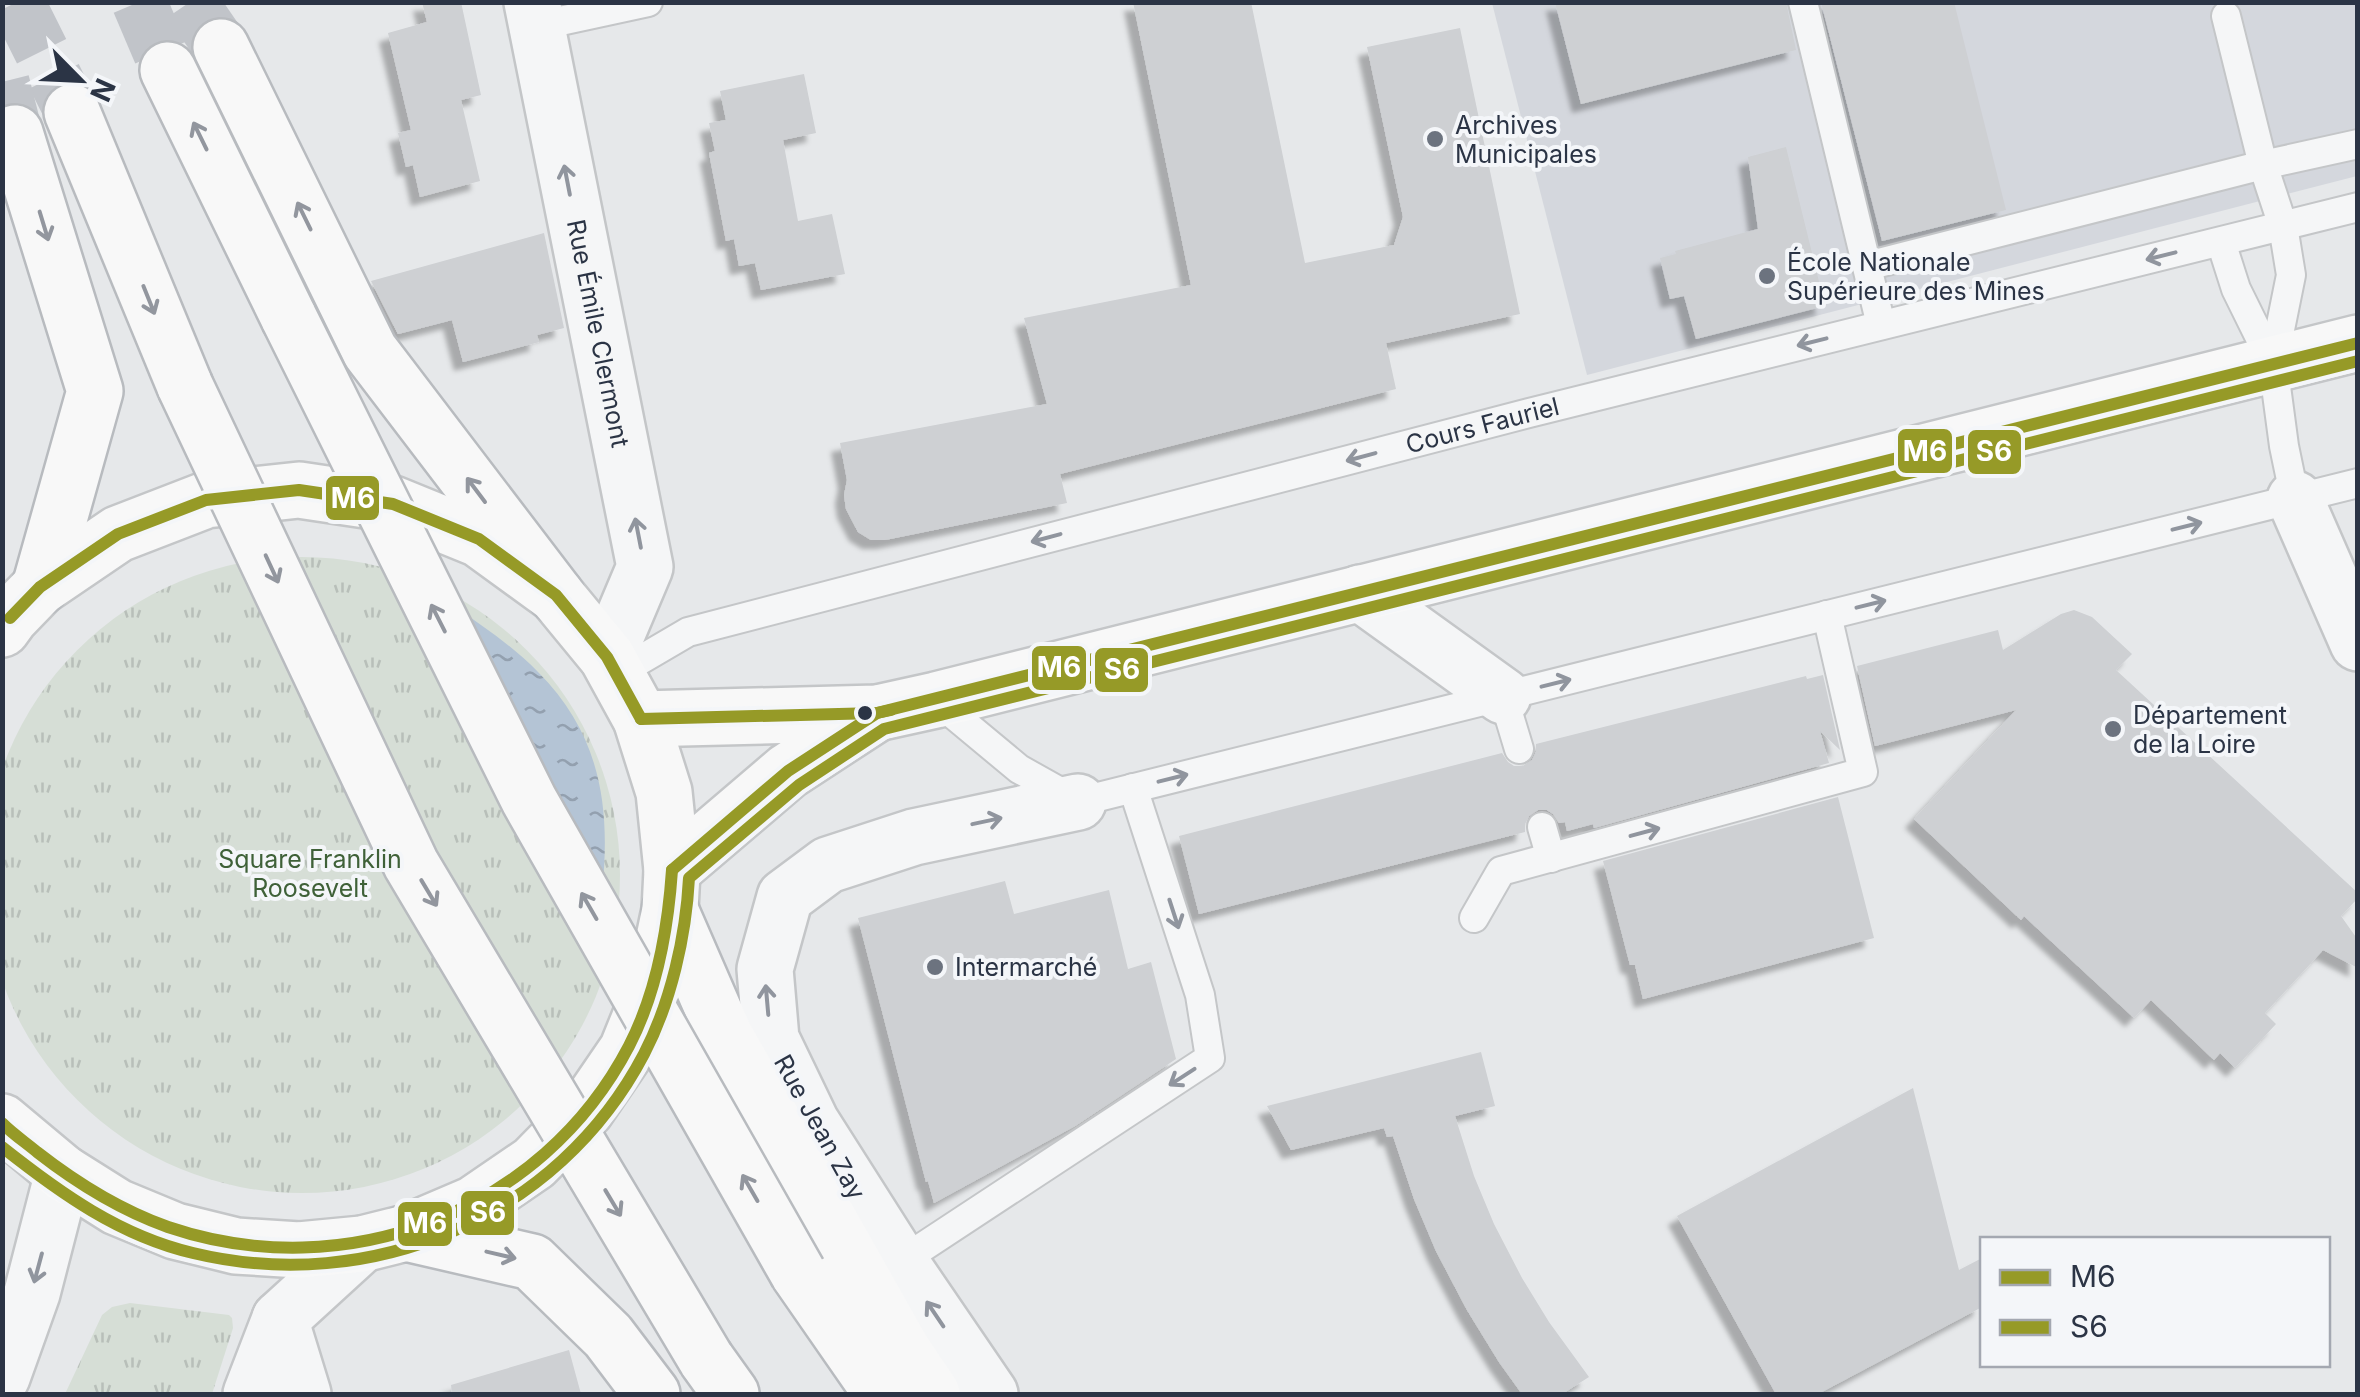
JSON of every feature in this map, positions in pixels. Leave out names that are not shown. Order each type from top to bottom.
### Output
[{"type":"main road","points":[[2,1122],[63,1173],[117,1207],[176,1231],[236,1246],[299,1250],[384,1238],[474,1204],[534,1163],[586,1110],[627,1050],[655,981],[671,890],[664,792],[622,683],[370,351],[221,47]]},
{"type":"main road","points":[[168,70],[530,800],[798,1273],[882,1394]]},
{"type":"main road","points":[[72,112],[185,386],[411,864],[719,1377]]},
{"type":"main road","points":[[14,613],[95,391],[16,133]]},
{"type":"main road","points":[[622,683],[876,713],[2358,342]]},
{"type":"main road","points":[[14,613],[118,534],[206,500],[300,490],[393,504],[480,539],[556,596]]},
{"type":"main road","points":[[671,890],[788,771],[876,713]]},
{"type":"main road","points":[[671,890],[724,1034],[902,1351],[932,1394]]},
{"type":"main road","points":[[384,1238],[532,1262],[608,1336],[652,1394]]},
{"type":"street","name":"Rue Émile Clermont","points":[[534,14],[645,567],[622,683]]},
{"type":"street","points":[[2295,499],[2358,643]]},
{"type":"street","points":[[1360,593],[1503,696]]},
{"type":"street","name":"Rue Jean Zay","points":[[990,1394],[900,1262],[812,1122],[771,1039],[765,970],[784,898],[828,865],[914,837],[1078,802]]},
{"type":"street","points":[[2,1377],[32,1293],[63,1173]]},
{"type":"street","points":[[250,1394],[280,1320],[384,1238]]},
{"type":"street","points":[[280,1320],[303,1394]]},
{"type":"lane","points":[[534,14],[648,2]]},
{"type":"lane","points":[[1802,2],[1881,325]]},
{"type":"lane","points":[[2226,16],[2292,276],[2273,364]]},
{"type":"lane","points":[[1867,266],[2358,144]]},
{"type":"lane","name":"Cours Fauriel","points":[[622,683],[688,632],[1510,418],[2358,207]]},
{"type":"lane","points":[[2221,242],[2236,290],[2273,364],[2295,499]]},
{"type":"lane","points":[[936,700],[1019,769],[1078,802],[2358,483]]},
{"type":"lane","points":[[1474,918],[1501,871],[1863,772],[1827,615]]},
{"type":"lane","points":[[1503,696],[1519,748]]},
{"type":"lane","points":[[900,1262],[1210,1058],[1200,995],[1134,788]]},
{"type":"lane","points":[[1542,827],[1551,858]]},
{"type":"shaded area","name":"École Nationale Supérieure des Mines","points":[[1492,3],[2357,3],[2357,176],[1587,375]]},
{"type":"green space","name":"Square Franklin Roosevelt","points":[[302,557],[364,563],[424,581],[479,610],[527,650],[567,698],[607,783],[619,844],[619,906],[607,967],[567,1052],[527,1100],[479,1140],[424,1169],[364,1187],[333,1192],[271,1192],[210,1180],[152,1156],[100,1121],[56,1077],[21,1025],[-1,972],[-1,778],[21,725],[56,673],[125,610],[180,581],[240,563]]},
{"type":"green space","points":[[130,1303],[232,1318],[233,1328],[212,1394],[65,1394],[102,1315],[112,1307]]},
{"type":"water","points":[[453,605],[528,663],[576,721],[597,774],[602,802],[602,892]]},
{"type":"building","points":[[422,2],[461,2],[481,95],[461,100],[480,181],[420,197],[413,165],[406,167],[398,133],[411,130],[388,33],[427,22]]},
{"type":"building","points":[[1133,2],[1251,2],[1305,263],[1394,245],[1403,217],[1367,47],[1460,28],[1520,314],[1386,343],[1396,389],[1060,474],[1067,503],[871,540],[858,532],[846,509],[847,480],[840,443],[1047,404],[1024,318],[1191,285]]},
{"type":"building","points":[[1555,2],[1786,2],[1796,50],[1581,104]]},
{"type":"building","points":[[1821,2],[1954,2],[2006,210],[1882,241]]},
{"type":"building","points":[[804,74],[816,133],[783,140],[798,221],[832,214],[845,274],[761,290],[755,263],[739,266],[734,239],[726,241],[709,153],[715,151],[709,123],[726,120],[720,91]]},
{"type":"building","points":[[1786,147],[1825,306],[1696,339],[1684,296],[1670,299],[1660,258],[1758,229],[1748,157]]},
{"type":"building","points":[[544,233],[564,328],[537,335],[539,342],[463,362],[452,320],[398,334],[371,281]]},
{"type":"building","points":[[2074,610],[2092,617],[2132,654],[2116,670],[2358,893],[2341,916],[2358,940],[2358,968],[2323,950],[2265,1013],[2276,1024],[2235,1068],[2220,1053],[2214,1060],[2151,1000],[2134,1018],[2024,916],[2021,920],[1914,819],[2016,710],[1875,746],[1857,666],[1998,630],[2003,650]]},
{"type":"building","points":[[1823,675],[1840,750],[1820,731],[1829,763],[1594,828],[1593,824],[1567,831],[1565,822],[1559,823],[1547,810],[1538,810],[1529,816],[1525,832],[1199,914],[1179,836],[1502,753],[1514,766],[1523,766],[1532,760],[1536,744],[1806,676],[1807,679]]},
{"type":"building","points":[[1838,797],[1874,938],[1643,999],[1635,965],[1630,965],[1603,861]]},
{"type":"building","points":[[1005,881],[1014,914],[1109,890],[1128,969],[1151,962],[1176,1059],[1075,1126],[934,1203],[858,918]]},
{"type":"building","points":[[1481,1052],[1495,1106],[1455,1116],[1494,1224],[1549,1322],[1589,1377],[1562,1394],[1522,1394],[1499,1362],[1436,1251],[1393,1136],[1387,1137],[1384,1128],[1291,1150],[1267,1106]]},
{"type":"building","points":[[1913,1088],[1959,1270],[1980,1259],[1980,1308],[1818,1394],[1776,1394],[1677,1216]]},
{"type":"building","points":[[569,1350],[581,1394],[452,1394],[451,1385]]},
{"type":"tunnel","points":[[17,2],[72,112]]},
{"type":"tunnel","points":[[139,2],[168,70]]},
{"type":"tunnel","points":[[190,2],[221,47]]},
{"type":"tunnel","points":[[2,82],[15,133]]},
{"type":"transit line","name":"M6","points":[[672,870],[788,771],[877,713],[2358,343]]},
{"type":"transit line","name":"S6","points":[[2,1147],[92,1211],[141,1236],[193,1253],[260,1264],[326,1263],[391,1252],[453,1231],[510,1200],[562,1160],[607,1111],[654,1034],[676,968],[689,878],[799,785],[884,729],[2358,361]]},
{"type":"transit line","name":"M6","points":[[10,618],[40,587],[118,534],[206,500],[299,490],[393,504],[479,539],[556,595],[607,657],[641,719]]},
{"type":"transit line","name":"M6","points":[[641,719],[891,710]]},
{"type":"transit line","name":"M6","points":[[2,1123],[68,1175],[116,1204],[168,1227],[235,1243],[302,1248],[369,1240],[432,1222],[492,1192],[545,1153],[591,1104],[629,1046],[647,1004],[664,937],[672,870]]},
{"type":"place","name":"Archives Municipales","points":[[1435,139]]},
{"type":"place","name":"École Nationale Supérieure des Mines","points":[[1767,276]]},
{"type":"place","name":"Département de la Loire","points":[[2113,729]]},
{"type":"place","name":"Intermarché","points":[[935,967]]}]
